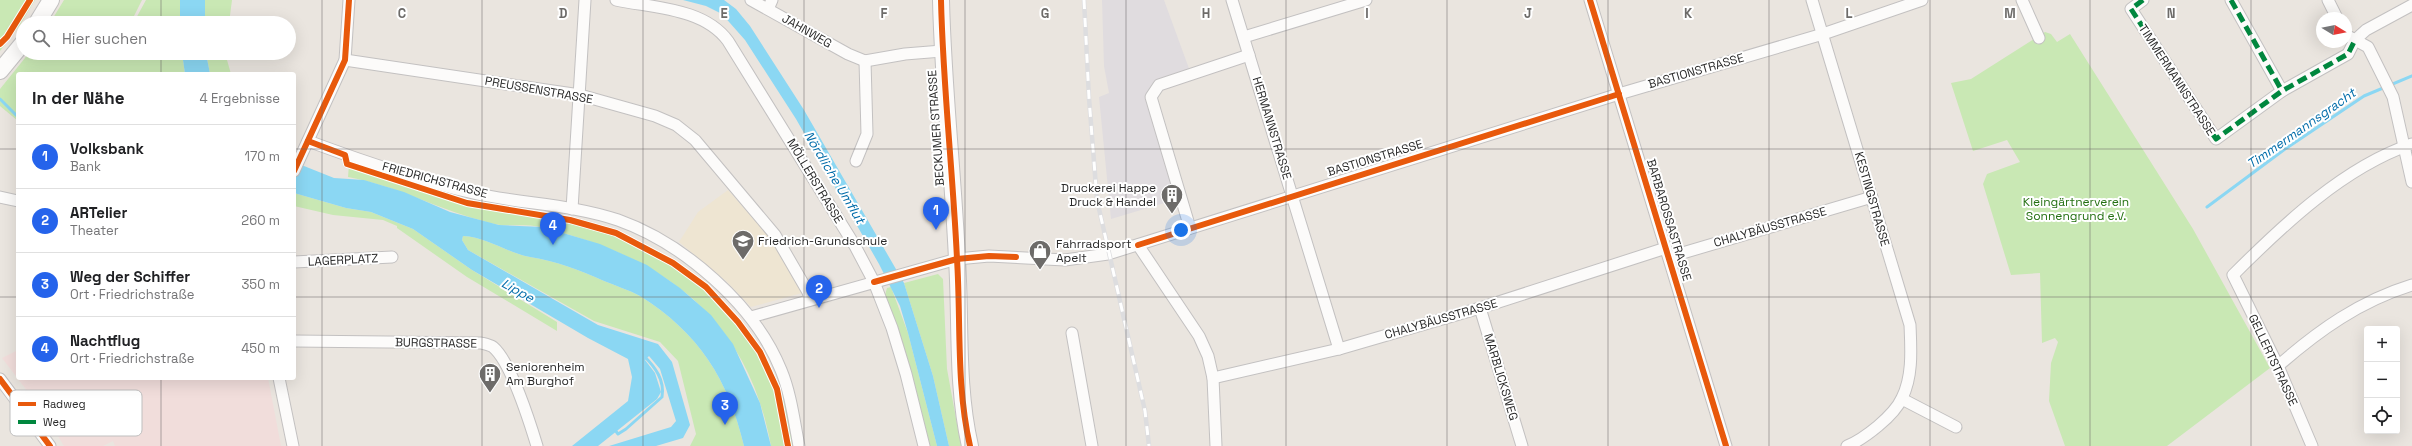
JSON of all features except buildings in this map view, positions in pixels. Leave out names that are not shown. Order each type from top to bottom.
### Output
[{"type":"main road","points":[[41,16],[51,0]]},
{"type":"main road","name":"BECKUMER STRASSE","points":[[941,0],[942,52],[957,259],[962,399],[970,446]]},
{"type":"main road","points":[[0,71],[16,52]]},
{"type":"street","points":[[296,167],[345,60],[349,0]]},
{"type":"street","points":[[572,209],[585,0]]},
{"type":"street","name":"MÖLLERSTRASSE","points":[[616,0],[697,17],[710,22],[722,33],[878,282],[900,354],[924,446]]},
{"type":"street","name":"JAHNWEG","points":[[751,0],[770,4],[848,54],[865,60],[905,54],[942,52]]},
{"type":"street","name":"HERMANNSTRASSE","points":[[1232,0],[1339,349]]},
{"type":"street","points":[[1244,37],[1366,0]]},
{"type":"street","name":"BARBAROSSASTRASSE","points":[[1590,0],[1726,446]]},
{"type":"street","name":"KESTINGSTRASSE","points":[[1812,0],[1910,325],[1910,372],[1902,399],[1876,428],[1859,441],[1847,446]]},
{"type":"street","name":"BASTIONSTRASSE","points":[[751,317],[957,259],[989,256],[1058,260],[1086,259],[1138,245],[1293,195],[1619,94],[1823,34],[1922,0]]},
{"type":"street","points":[[2022,0],[2039,38]]},
{"type":"street","name":"TIMMERMANNSTRASSE","points":[[2143,0],[2131,9],[2216,139],[2282,91],[2348,54],[2349,48]]},
{"type":"street","points":[[2231,0],[2282,91]]},
{"type":"street","points":[[2328,0],[2334,12]]},
{"type":"street","points":[[2352,37],[2412,5]]},
{"type":"street","points":[[2352,39],[2368,47],[2388,88],[2409,145],[2412,182]]},
{"type":"street","points":[[1190,228],[1151,97],[1159,85],[1249,55]]},
{"type":"street","name":"PREUSSENSTRASSE","points":[[345,60],[580,95],[655,116],[676,125],[686,132],[775,236],[808,292],[810,300]]},
{"type":"street","points":[[856,161],[867,134],[865,60]]},
{"type":"street","name":"FRIEDRICHSTRASSE","points":[[308,141],[353,157],[460,189],[572,209],[618,220],[680,252],[715,281],[751,317],[783,374],[799,446]]},
{"type":"street","name":"GELLERTSTRASSE","points":[[2312,446],[2278,366],[2233,275],[2277,231],[2328,190],[2364,168],[2409,145]]},
{"type":"street","points":[[0,197],[16,201]]},
{"type":"street","name":"CHALYBÄUSSTRASSE","points":[[1214,378],[1339,349],[1667,252],[1872,197]]},
{"type":"street","points":[[1138,245],[1199,336],[1208,356],[1214,378],[1216,446]]},
{"type":"street","name":"LAGERPLATZ","points":[[296,262],[392,257]]},
{"type":"street","points":[[2278,366],[2318,332],[2343,315],[2392,291],[2412,285]]},
{"type":"street","name":"MARBLICKSWEG","points":[[1480,308],[1522,446]]},
{"type":"street","points":[[1072,333],[1092,446]]},
{"type":"street","name":"BURGSTRASSE","points":[[296,341],[481,343],[492,347],[504,364],[523,403],[537,446]]},
{"type":"street","points":[[0,379],[10,392]]},
{"type":"street","points":[[279,380],[293,446]]},
{"type":"street","points":[[1902,399],[1956,427]]},
{"type":"street","points":[[43,436],[50,446]]},
{"type":"shaded area","points":[[1102,0],[1164,0],[1191,74],[1159,85],[1151,97],[1181,198],[1111,219],[1099,97],[1109,93],[1104,66]]},
{"type":"shaded area","name":"Friedrich-Grundschule","points":[[728,190],[772,240],[802,293],[751,307],[726,281],[679,242],[698,212]]},
{"type":"shaded area","points":[[16,351],[16,376],[2,358]]},
{"type":"shaded area","points":[[19,380],[268,380],[281,446],[115,446],[113,441],[103,446],[64,446],[58,436],[142,436],[142,390],[26,390]]},
{"type":"green space","points":[[0,0],[35,0],[25,16],[16,16],[16,30],[0,51]]},
{"type":"green space","points":[[64,0],[142,0],[134,16],[54,16]]},
{"type":"green space","points":[[146,0],[180,0],[180,16],[137,16]]},
{"type":"green space","points":[[205,0],[232,0],[230,16],[205,16]]},
{"type":"green space","name":"Kleingärtnerverein Sonnengrund e.V.","points":[[2045,32],[2051,34],[2057,42],[2070,34],[2193,229],[2270,368],[2167,446],[2065,446],[2049,401],[2051,363],[2058,342],[2055,338],[2042,343],[2040,273],[2011,275],[1983,184],[1987,174],[2020,162],[2007,140],[1973,151],[1951,83],[1971,79]]},
{"type":"green space","points":[[23,60],[183,60],[185,72],[16,72],[16,119],[0,106],[0,89]]},
{"type":"green space","points":[[207,60],[227,60],[230,72],[210,72]]},
{"type":"green space","points":[[349,164],[437,194],[467,202],[578,223],[615,233],[642,243],[667,256],[714,292],[734,313],[753,337],[768,361],[780,387],[793,446],[771,446],[759,401],[743,362],[721,329],[694,300],[663,277],[628,257],[588,241],[540,227],[490,223],[463,215],[382,185],[348,177]]},
{"type":"green space","points":[[296,194],[346,208],[371,212],[413,229],[472,270],[557,322],[557,331],[467,277],[397,228],[397,226],[383,220],[333,215],[296,206]]},
{"type":"green space","points":[[463,236],[480,239],[522,255],[559,263],[636,294],[661,310],[695,342],[720,379],[737,422],[744,446],[690,446],[696,434],[678,361],[660,342],[594,321],[468,250],[462,240]]},
{"type":"green space","points":[[938,274],[943,279],[947,369],[961,446],[949,446],[933,376],[904,283]]},
{"type":"green space","points":[[891,287],[908,333],[937,446],[929,446],[911,372],[885,295],[887,288]]},
{"type":"water","points":[[180,0],[205,0],[205,16],[180,16]]},
{"type":"water","name":"Nördliche Umflut","points":[[683,0],[724,0],[736,9],[750,26],[804,110],[904,283],[933,376],[949,446],[937,446],[900,306],[879,264],[796,119],[745,40],[722,14],[706,6]]},
{"type":"water","points":[[183,60],[207,60],[210,72],[185,72]]},
{"type":"water","name":"Lippe","points":[[296,163],[334,178],[364,180],[404,192],[450,212],[499,225],[543,227],[600,244],[647,265],[680,288],[711,315],[733,344],[760,403],[771,446],[744,446],[737,422],[720,379],[695,342],[661,310],[640,296],[568,266],[522,255],[480,239],[463,236],[462,240],[468,250],[598,325],[658,344],[672,362],[690,425],[683,438],[656,446],[609,446],[671,427],[676,421],[660,369],[649,356],[645,360],[655,373],[661,392],[657,399],[598,446],[572,446],[628,401],[632,377],[628,359],[588,338],[472,270],[413,229],[371,212],[346,208],[296,194]]},
{"type":"waterway","name":"Timmermannsgracht","points":[[2207,207],[2285,149],[2364,96],[2412,76]]},
{"type":"waterway","points":[[0,99],[16,115]]},
{"type":"waterway","points":[[615,430],[618,434],[626,429],[662,397],[663,391],[661,379],[644,356]]},
{"type":"railway","points":[[1084,0],[1089,98],[1097,200],[1145,411],[1149,446]]},
{"type":"marked path","points":[[2143,0],[2131,9],[2216,139],[2282,91],[2348,54],[2355,40]]},
{"type":"marked path","points":[[2231,0],[2282,91]]},
{"type":"cycle path","points":[[20,16],[30,0]]},
{"type":"cycle path","points":[[296,167],[345,60],[349,0]]},
{"type":"cycle path","points":[[941,0],[957,259],[961,377],[970,446]]},
{"type":"cycle path","points":[[1590,0],[1726,446]]},
{"type":"cycle path","points":[[0,44],[7,37],[16,23]]},
{"type":"cycle path","points":[[1138,245],[1619,94]]},
{"type":"cycle path","points":[[308,141],[345,155],[347,164],[467,203],[570,220],[616,233],[673,263],[706,287],[738,322],[760,352],[777,389],[788,446]]},
{"type":"cycle path","points":[[874,282],[957,259],[989,256],[1016,257]]},
{"type":"cycle path","points":[[0,379],[10,392]]},
{"type":"cycle path","points":[[43,436],[50,446]]},
{"type":"place","name":"Druckerei Happe Druck & Handel","points":[[1172,214]]},
{"type":"place","name":"Volksbank","points":[[936,230]]},
{"type":"place","name":"Nachtflug","points":[[553,245]]},
{"type":"place","name":"Friedrich-Grundschule","points":[[743,260]]},
{"type":"place","name":"Fahrradsport Apelt","points":[[1040,270]]},
{"type":"place","name":"ARTelier","points":[[819,308]]},
{"type":"place","name":"Seniorenheim Am Burghof","points":[[490,394]]},
{"type":"place","name":"Weg der Schiffer","points":[[725,425]]}]
